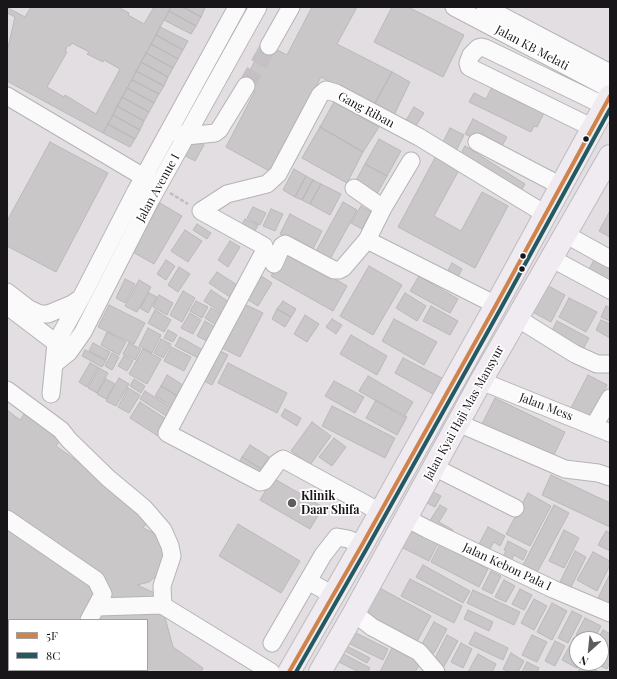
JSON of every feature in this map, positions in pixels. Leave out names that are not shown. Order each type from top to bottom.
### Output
[{"type":"main road","name":"Jalan Kyai Haji Mas Mansyur","points":[[289,672],[496,305],[593,128],[608,97]]},
{"type":"main road","name":"Jalan Kyai Haji Mas Mansyur","points":[[320,672],[481,381],[610,156]]},
{"type":"street","name":"Jalan Avenue I","points":[[51,394],[54,364],[62,348],[81,298],[144,177],[237,7]]},
{"type":"street","name":"Jalan Avenue I","points":[[62,348],[83,332],[151,199],[258,7]]},
{"type":"street","points":[[269,46],[291,7]]},
{"type":"street","name":"Jalan KB Melati","points":[[454,7],[608,97]]},
{"type":"street","name":"Jalan KB Melati","points":[[485,7],[610,73]]},
{"type":"street","points":[[593,128],[469,67],[468,63],[478,48],[485,48],[583,95],[608,97]]},
{"type":"street","points":[[169,131],[186,136],[215,133],[230,124],[246,86]]},
{"type":"street","name":"Gang Riban","points":[[201,211],[227,194],[267,184],[278,174],[320,95],[326,90],[336,93],[418,137],[545,214]]},
{"type":"street","points":[[571,118],[583,95]]},
{"type":"street","points":[[7,96],[159,186]]},
{"type":"street","points":[[477,142],[561,186]]},
{"type":"street","points":[[274,264],[282,246],[285,244],[334,270],[343,268],[367,240],[383,208],[411,161]]},
{"type":"street","points":[[354,188],[383,208]]},
{"type":"street","points":[[201,211],[264,246],[265,250],[168,433],[260,482],[264,481],[277,463],[283,459],[380,512]]},
{"type":"street","points":[[567,232],[586,236],[610,249]]},
{"type":"street","points":[[567,232],[610,259]]},
{"type":"street","points":[[367,240],[496,305]]},
{"type":"street","points":[[551,258],[610,290]]},
{"type":"street","points":[[7,292],[29,309],[40,314],[48,314],[72,304],[81,298],[97,305]]},
{"type":"street","points":[[7,305],[62,348]]},
{"type":"street","points":[[517,318],[575,354],[597,364],[610,364]]},
{"type":"street","name":"Jalan Mess","points":[[481,381],[610,433]]},
{"type":"street","points":[[7,390],[61,430],[69,440],[108,478],[144,508],[163,530],[170,546],[172,556],[162,586],[163,606]]},
{"type":"street","points":[[594,426],[610,398]]},
{"type":"street","points":[[458,423],[565,469],[598,473],[610,478]]},
{"type":"street","points":[[434,467],[515,508]]},
{"type":"street","name":"Jalan Kebon Pala I","points":[[406,518],[553,589],[610,613]]},
{"type":"street","points":[[7,519],[96,580],[103,594],[93,614]]},
{"type":"street","points":[[272,643],[323,555],[337,538],[348,539],[362,545]]},
{"type":"street","points":[[308,581],[333,595]]},
{"type":"street","points":[[93,614],[163,606],[271,672]]},
{"type":"street","points":[[354,613],[372,627],[419,652],[436,672]]},
{"type":"path","points":[[159,186],[201,211]]},
{"type":"building","points":[[7,7],[171,7],[103,133],[7,81],[7,52],[15,17],[7,13]]},
{"type":"building","points":[[31,7],[25,17],[8,8]]},
{"type":"building","points":[[118,7],[154,7],[144,24],[128,15],[129,13]]},
{"type":"building","points":[[171,7],[183,7],[201,17],[196,26],[169,11]]},
{"type":"building","points":[[183,7],[204,7],[205,8],[201,17]]},
{"type":"building","points":[[312,7],[357,7],[337,44],[392,72],[374,105],[321,77],[271,172],[226,147],[255,91],[243,84],[264,43],[287,55]]},
{"type":"building","points":[[392,7],[408,7],[464,35],[443,77],[374,42]]},
{"type":"building","points":[[169,11],[196,26],[191,34],[164,20]]},
{"type":"building","points":[[160,27],[188,41],[183,50],[156,35]]},
{"type":"building","points":[[156,35],[183,50],[178,59],[151,44]]},
{"type":"building","points":[[72,43],[89,52],[87,54],[103,62],[104,60],[120,69],[96,114],[65,95],[64,97],[47,87],[67,52],[65,51],[68,45],[70,46]]},
{"type":"building","points":[[151,44],[178,59],[173,68],[146,53]]},
{"type":"building","points":[[146,53],[173,68],[168,77],[141,62]]},
{"type":"building","points":[[141,62],[168,77],[164,86],[136,71]]},
{"type":"building","points":[[136,71],[164,86],[159,94],[132,80]]},
{"type":"building","points":[[392,72],[410,82],[394,115],[374,105]]},
{"type":"building","points":[[132,80],[159,94],[154,103],[127,88]]},
{"type":"building","points":[[494,83],[510,91],[507,96],[525,105],[528,98],[547,107],[537,127],[534,126],[531,132],[469,102],[474,93],[486,99]]},
{"type":"building","points":[[127,88],[154,103],[149,112],[122,97]]},
{"type":"building","points":[[122,97],[149,112],[144,121],[117,106]]},
{"type":"building","points":[[334,102],[379,127],[363,152],[320,127]]},
{"type":"building","points":[[117,106],[144,121],[140,130],[113,115]]},
{"type":"building","points":[[414,107],[424,113],[412,132],[402,127]]},
{"type":"building","points":[[113,115],[140,130],[135,139],[108,124]]},
{"type":"building","points":[[473,119],[507,137],[499,151],[465,134]]},
{"type":"building","points":[[108,124],[135,139],[130,147],[103,133]]},
{"type":"building","points":[[320,127],[363,152],[347,183],[302,158]]},
{"type":"building","points":[[450,128],[464,135],[456,151],[442,144]]},
{"type":"building","points":[[193,139],[204,145],[195,161],[184,155]]},
{"type":"building","points":[[379,139],[401,151],[387,176],[365,164]]},
{"type":"building","points":[[50,142],[108,173],[56,272],[7,246],[7,221]]},
{"type":"building","points":[[465,146],[525,184],[518,196],[458,159]]},
{"type":"building","points":[[436,156],[460,168],[434,216],[461,231],[482,192],[508,206],[475,268],[398,227]]},
{"type":"building","points":[[365,164],[387,176],[375,197],[354,184]]},
{"type":"building","points":[[294,169],[306,176],[295,197],[283,190]]},
{"type":"building","points":[[306,176],[313,180],[302,200],[295,197]]},
{"type":"building","points":[[313,180],[321,184],[310,204],[302,200]]},
{"type":"building","points":[[321,184],[341,194],[330,215],[310,204]]},
{"type":"building","points":[[343,202],[357,210],[329,261],[315,253]]},
{"type":"building","points":[[160,203],[182,216],[154,264],[131,251]]},
{"type":"building","points":[[361,206],[371,212],[362,229],[351,223]]},
{"type":"building","points":[[253,207],[266,213],[260,225],[247,218]]},
{"type":"building","points":[[271,209],[283,214],[275,231],[263,226]]},
{"type":"building","points":[[610,211],[610,237],[599,231]]},
{"type":"building","points":[[290,214],[322,231],[312,251],[280,234]]},
{"type":"building","points":[[245,219],[258,225],[252,237],[239,230]]},
{"type":"building","points":[[197,224],[211,233],[207,239],[193,230]]},
{"type":"building","points":[[185,230],[202,241],[188,262],[171,251]]},
{"type":"building","points":[[230,241],[240,247],[228,267],[218,260]]},
{"type":"building","points":[[601,247],[610,252],[610,288],[586,275]]},
{"type":"building","points":[[285,250],[347,286],[333,311],[271,276]]},
{"type":"building","points":[[166,260],[175,266],[166,280],[157,274]]},
{"type":"building","points":[[452,263],[462,269],[457,279],[446,274]]},
{"type":"building","points":[[369,266],[402,285],[373,335],[340,316]]},
{"type":"building","points":[[179,267],[190,274],[178,292],[168,285]]},
{"type":"building","points":[[217,272],[237,285],[230,297],[209,283]]},
{"type":"building","points":[[255,272],[272,283],[258,306],[242,296]]},
{"type":"building","points":[[419,276],[458,299],[450,313],[410,291]]},
{"type":"building","points":[[125,279],[135,284],[125,303],[116,298]]},
{"type":"building","points":[[139,280],[151,287],[137,312],[125,306]]},
{"type":"building","points":[[543,283],[565,295],[551,322],[529,310]]},
{"type":"building","points":[[211,290],[229,302],[222,313],[204,301]]},
{"type":"building","points":[[183,291],[195,298],[182,322],[170,315]]},
{"type":"building","points":[[149,293],[157,297],[148,313],[140,308]]},
{"type":"building","points":[[405,293],[426,306],[417,321],[396,308]]},
{"type":"building","points":[[159,295],[173,303],[167,315],[153,307]]},
{"type":"building","points":[[569,298],[597,312],[586,332],[559,317]]},
{"type":"building","points":[[196,301],[208,307],[202,318],[190,311]]},
{"type":"building","points":[[283,301],[296,309],[291,317],[277,309]]},
{"type":"building","points":[[240,302],[263,313],[240,357],[216,345]]},
{"type":"building","points":[[109,305],[145,323],[134,344],[98,327]]},
{"type":"building","points":[[431,306],[458,321],[450,335],[423,321]]},
{"type":"building","points":[[606,306],[610,308],[610,321],[601,317]]},
{"type":"building","points":[[211,308],[223,315],[216,325],[205,318]]},
{"type":"building","points":[[277,309],[291,317],[285,327],[272,319]]},
{"type":"building","points":[[155,310],[171,320],[164,332],[148,323]]},
{"type":"building","points":[[190,313],[201,320],[193,334],[181,328]]},
{"type":"building","points":[[305,315],[319,324],[307,342],[294,334]]},
{"type":"building","points":[[332,319],[342,325],[336,334],[326,327]]},
{"type":"building","points":[[394,319],[437,342],[424,365],[382,341]]},
{"type":"building","points":[[601,320],[610,324],[610,338],[596,330]]},
{"type":"building","points":[[205,321],[215,327],[207,341],[197,336]]},
{"type":"building","points":[[557,321],[589,338],[581,353],[549,336]]},
{"type":"building","points":[[148,328],[161,335],[152,353],[139,346]]},
{"type":"building","points":[[168,330],[177,335],[173,342],[164,338]]},
{"type":"building","points":[[107,332],[126,342],[119,355],[101,345]]},
{"type":"building","points":[[351,335],[387,356],[377,375],[340,354]]},
{"type":"building","points":[[180,337],[203,350],[198,358],[175,346]]},
{"type":"building","points":[[161,339],[171,344],[163,358],[154,353]]},
{"type":"building","points":[[93,343],[110,352],[106,360],[89,351]]},
{"type":"building","points":[[129,343],[141,349],[135,360],[123,354]]},
{"type":"building","points":[[171,347],[191,357],[184,371],[164,361]]},
{"type":"building","points":[[214,348],[228,355],[212,385],[198,378]]},
{"type":"building","points":[[143,349],[161,359],[147,384],[129,374]]},
{"type":"building","points":[[85,350],[106,361],[102,367],[82,356]]},
{"type":"building","points":[[112,353],[119,357],[112,370],[105,366]]},
{"type":"building","points":[[124,356],[133,361],[127,371],[118,366]]},
{"type":"building","points":[[403,358],[442,378],[433,394],[395,373]]},
{"type":"building","points":[[90,363],[98,367],[87,387],[79,382]]},
{"type":"building","points":[[228,363],[287,393],[277,413],[218,383]]},
{"type":"building","points":[[99,368],[108,373],[97,393],[88,388]]},
{"type":"building","points":[[167,375],[186,387],[179,397],[161,386]]},
{"type":"building","points":[[588,375],[607,385],[590,420],[570,410]]},
{"type":"building","points":[[368,376],[413,402],[404,417],[359,391]]},
{"type":"building","points":[[119,378],[129,384],[116,406],[106,401]]},
{"type":"building","points":[[106,379],[115,384],[106,399],[97,394]]},
{"type":"building","points":[[134,379],[145,386],[141,393],[130,386]]},
{"type":"building","points":[[334,381],[364,397],[355,413],[325,396]]},
{"type":"building","points":[[161,386],[179,397],[173,407],[155,396]]},
{"type":"building","points":[[128,388],[140,395],[129,413],[118,407]]},
{"type":"building","points":[[145,391],[173,409],[168,417],[140,399]]},
{"type":"building","points":[[495,398],[565,432],[551,461],[481,426]]},
{"type":"building","points":[[376,400],[407,417],[397,435],[366,418]]},
{"type":"building","points":[[140,402],[169,421],[158,436],[130,418]]},
{"type":"building","points":[[332,406],[395,438],[385,458],[322,426]]},
{"type":"building","points":[[285,409],[301,418],[297,426],[281,416]]},
{"type":"building","points":[[7,410],[20,420],[27,410],[63,435],[56,446],[130,499],[149,520],[143,528],[156,534],[166,553],[160,573],[149,582],[137,585],[159,595],[173,647],[203,668],[201,672],[7,672]]},
{"type":"building","points":[[312,422],[331,436],[310,465],[291,451]]},
{"type":"building","points":[[334,438],[346,447],[332,466],[319,457]]},
{"type":"building","points":[[250,445],[269,457],[261,469],[242,457]]},
{"type":"building","points":[[242,457],[261,469],[256,478],[237,466]]},
{"type":"building","points":[[551,475],[610,503],[610,527],[542,495]]},
{"type":"building","name":"Klinik Daar Shifa","points":[[273,478],[323,507],[310,529],[260,500]]},
{"type":"building","points":[[429,490],[441,496],[435,507],[423,501]]},
{"type":"building","points":[[528,493],[551,506],[530,546],[506,534]]},
{"type":"building","points":[[440,505],[447,509],[439,522],[453,530],[448,537],[427,525]]},
{"type":"building","points":[[554,505],[569,513],[534,578],[520,571]]},
{"type":"building","points":[[238,524],[300,561],[281,593],[219,556]]},
{"type":"building","points":[[488,527],[505,536],[500,546],[494,542],[487,554],[477,548]]},
{"type":"building","points":[[408,528],[438,543],[429,561],[399,546]]},
{"type":"building","points":[[564,530],[579,538],[564,568],[549,561]]},
{"type":"building","points":[[606,531],[610,533],[610,551],[598,545]]},
{"type":"building","points":[[508,541],[527,551],[523,560],[514,555],[509,566],[500,562],[506,551],[504,550]]},
{"type":"building","points":[[440,544],[488,569],[479,587],[431,562]]},
{"type":"building","points":[[575,551],[586,557],[571,587],[560,582]]},
{"type":"building","points":[[593,552],[610,561],[610,565],[597,591],[577,580]]},
{"type":"building","points":[[423,565],[470,591],[463,603],[416,577]]},
{"type":"building","points":[[491,571],[501,576],[492,594],[482,589]]},
{"type":"building","points":[[610,574],[610,598],[605,609],[595,604]]},
{"type":"building","points":[[410,579],[462,606],[454,623],[401,596]]},
{"type":"building","points":[[504,580],[515,586],[506,602],[495,597]]},
{"type":"building","points":[[378,587],[431,616],[415,645],[361,616]]},
{"type":"building","points":[[520,589],[532,595],[524,610],[512,604]]},
{"type":"building","points":[[473,590],[520,612],[514,625],[467,603]]},
{"type":"building","points":[[534,599],[547,606],[534,630],[521,623]]},
{"type":"building","points":[[552,603],[567,611],[552,640],[537,632]]},
{"type":"building","points":[[468,610],[493,622],[489,631],[464,619]]},
{"type":"building","points":[[572,611],[582,616],[574,631],[569,631],[568,643],[558,638]]},
{"type":"building","points":[[585,618],[601,626],[598,631],[578,631]]},
{"type":"building","points":[[434,622],[447,629],[434,653],[421,646]]},
{"type":"building","points":[[352,631],[388,649],[383,660],[346,642]]},
{"type":"building","points":[[475,632],[508,648],[503,660],[469,644]]},
{"type":"building","points":[[609,633],[610,634],[609,664]]},
{"type":"building","points":[[447,635],[458,641],[442,670],[432,664]]},
{"type":"building","points":[[532,635],[547,642],[537,662],[522,655]]},
{"type":"building","points":[[555,641],[565,646],[555,666],[545,661]]},
{"type":"building","points":[[461,643],[472,649],[463,668],[451,662]]},
{"type":"building","points":[[343,644],[370,658],[367,663],[341,649]]},
{"type":"building","points":[[569,647],[569,664],[562,660]]},
{"type":"building","points":[[392,648],[421,662],[415,672],[380,672]]},
{"type":"building","points":[[340,652],[370,668],[368,672],[359,672],[335,660]]},
{"type":"building","points":[[511,653],[524,661],[518,672],[509,672],[503,669]]},
{"type":"building","points":[[478,654],[496,664],[492,672],[468,672]]},
{"type":"building","points":[[527,662],[539,668],[537,672],[522,672]]},
{"type":"building","points":[[597,671],[599,672],[578,672]]},
{"type":"tunnel","points":[[246,86],[269,46]]},
{"type":"transit line","name":"5F","points":[[289,672],[496,305],[610,96]]},
{"type":"transit line","name":"8C","points":[[296,672],[501,308],[610,109]]},
{"type":"place","name":"Klinik Daar Shifa","points":[[292,503]]}]
